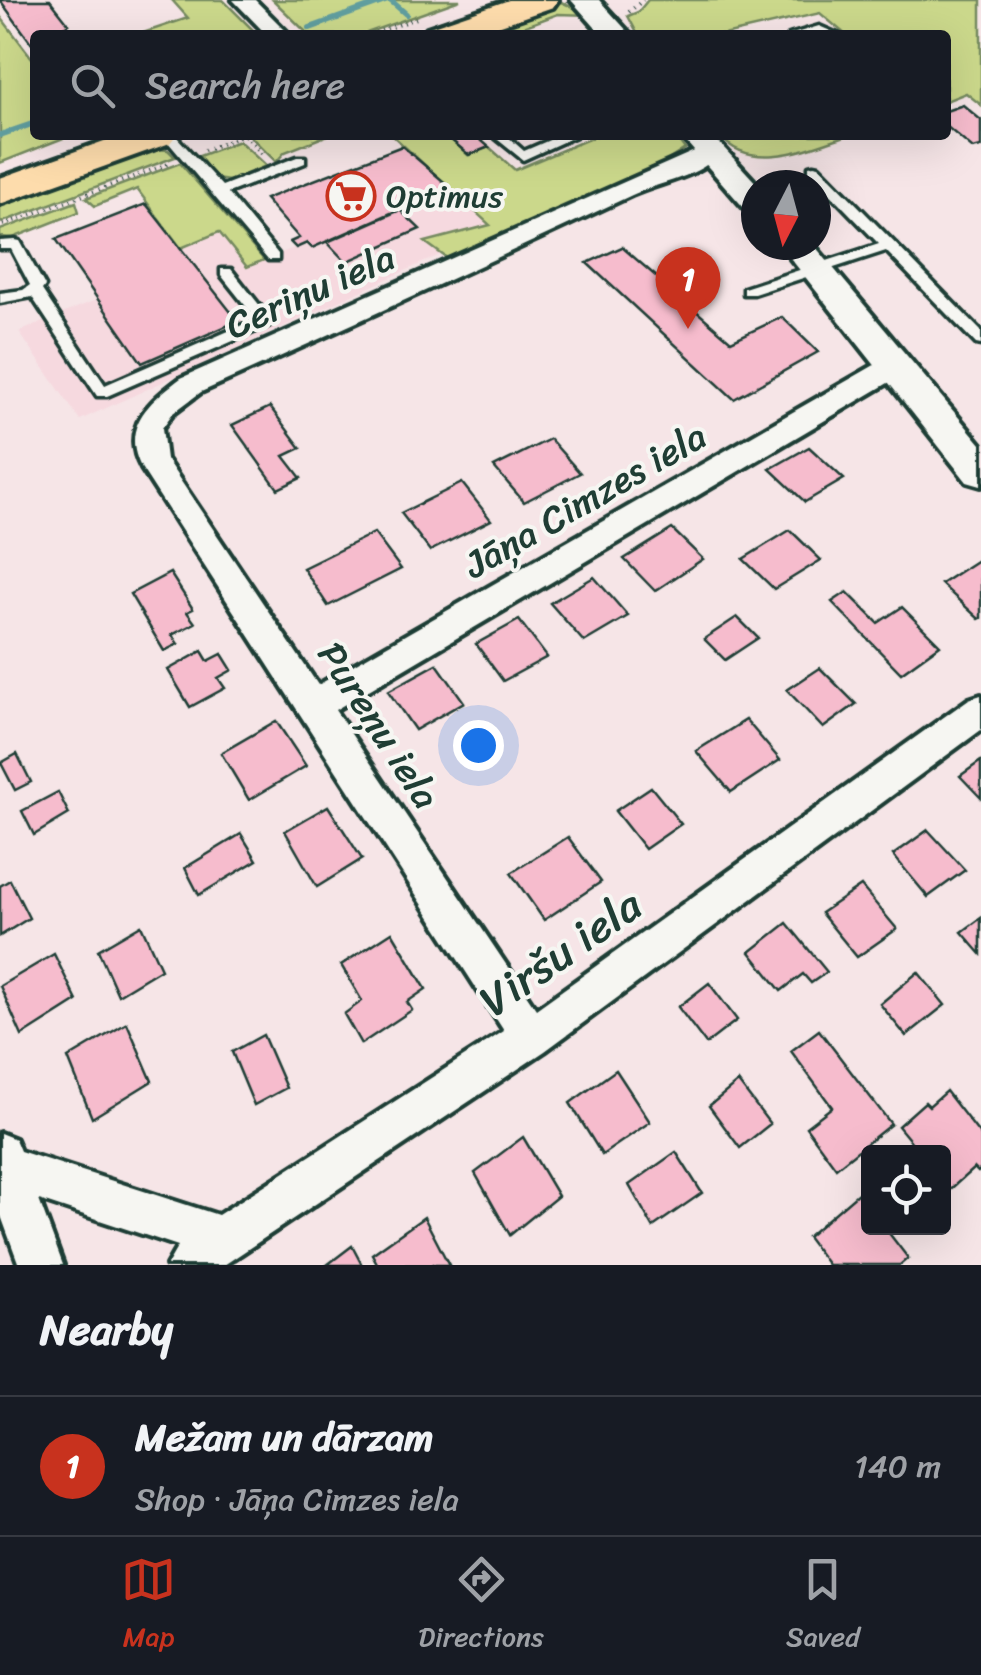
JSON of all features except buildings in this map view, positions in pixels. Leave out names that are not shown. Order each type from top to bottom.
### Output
[{"type":"main road","points":[[420,30],[502,0]]},
{"type":"main road","points":[[454,30],[541,0]]},
{"type":"main road","points":[[0,192],[166,148]]},
{"type":"street","points":[[243,0],[274,30]]},
{"type":"street","points":[[584,0],[624,21]]},
{"type":"street","points":[[702,143],[741,186]]},
{"type":"street","name":"Ceriņu iela","points":[[152,462],[148,426],[162,406],[191,385],[546,228],[626,188],[702,159],[702,143]]},
{"type":"street","points":[[810,260],[981,471]]},
{"type":"street","name":"Jāņa Cimzes iela","points":[[315,704],[896,366]]},
{"type":"street","name":"Pureņu iela","points":[[152,462],[531,1036]]},
{"type":"street","name":"Viršu iela","points":[[188,1265],[222,1238],[531,1036],[981,710]]},
{"type":"street","points":[[3,1161],[222,1238]]},
{"type":"street","points":[[3,1161],[41,1265]]},
{"type":"lane","points":[[173,140],[272,257]]},
{"type":"lane","points":[[508,140],[522,156],[560,140]]},
{"type":"lane","points":[[220,192],[301,160]]},
{"type":"lane","points":[[814,169],[981,340]]},
{"type":"lane","points":[[0,245],[15,244],[38,286],[27,294],[0,298]]},
{"type":"lane","points":[[831,254],[888,246]]},
{"type":"lane","points":[[749,291],[803,260]]},
{"type":"lane","points":[[34,289],[102,392],[265,321],[226,272]]},
{"type":"path","points":[[624,21],[643,0]]},
{"type":"path","points":[[196,153],[231,140]]},
{"type":"path","points":[[0,226],[166,148]]},
{"type":"shaded area","points":[[450,187],[494,230],[80,420],[19,332],[98,299],[181,248],[219,232],[247,266],[307,243],[313,248]]},
{"type":"green space","points":[[172,0],[223,0],[253,30],[152,30],[188,18]]},
{"type":"green space","points":[[273,0],[460,0],[375,30],[304,30]]},
{"type":"green space","points":[[648,0],[981,0],[981,105],[966,93],[951,99],[951,30],[840,30],[820,13],[746,30],[635,30],[628,16],[638,12]]},
{"type":"green space","points":[[561,2],[591,15],[558,14],[515,30],[483,30],[547,3]]},
{"type":"green space","points":[[0,16],[30,55],[30,140],[58,140],[0,163]]},
{"type":"green space","points":[[254,140],[315,140],[285,152],[276,162]]},
{"type":"green space","points":[[397,140],[452,140],[468,155],[489,147],[515,170],[586,140],[678,140],[685,149],[656,168],[451,261],[425,242],[490,225]]},
{"type":"green space","points":[[724,140],[832,140],[764,156],[732,147]]},
{"type":"green space","points":[[239,141],[266,166],[229,181],[216,179],[199,156]]},
{"type":"green space","points":[[145,148],[168,150],[175,157],[0,223],[0,203]]},
{"type":"green space","points":[[180,163],[264,260],[247,267],[219,232],[181,248],[137,189],[95,206],[86,198]]},
{"type":"green space","points":[[76,202],[79,212],[13,238],[0,237],[0,230]]},
{"type":"waterway","points":[[310,28],[388,0]]},
{"type":"waterway","points":[[390,0],[406,14]]},
{"type":"waterway","points":[[0,135],[30,125]]},
{"type":"place","name":"Optimus","points":[[351,196]]},
{"type":"place","name":"Mežam un dārzam","points":[[688,329]]}]
